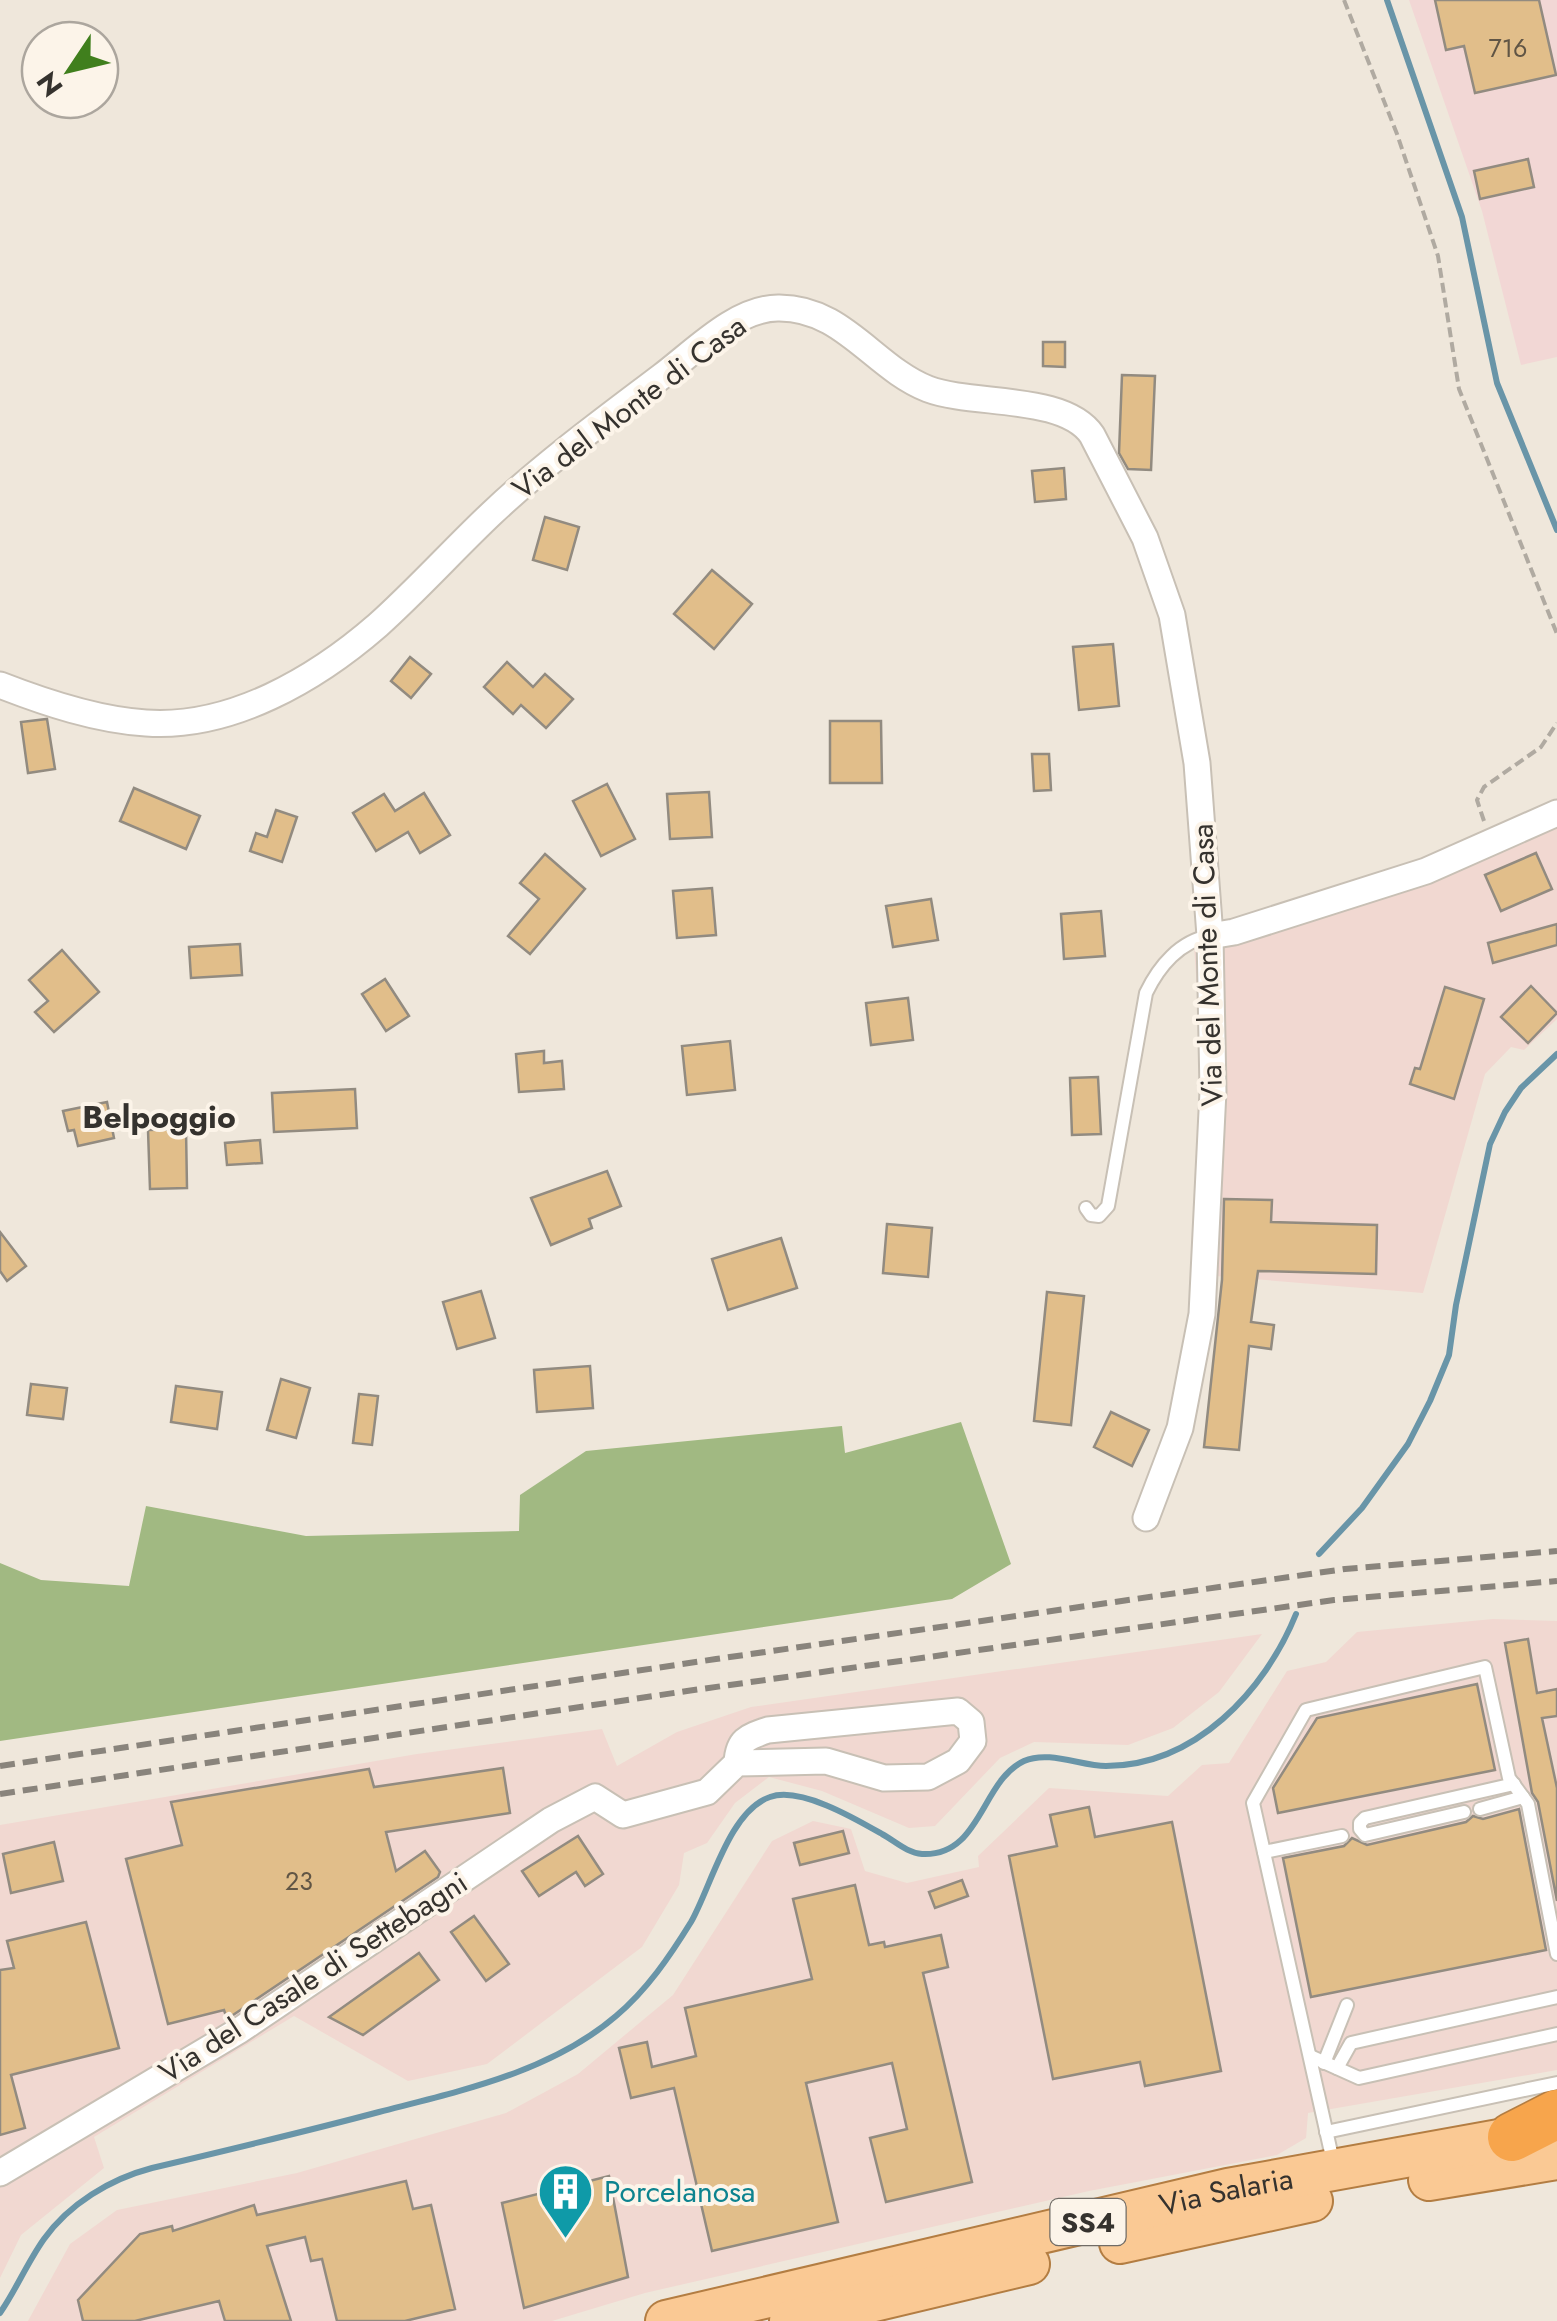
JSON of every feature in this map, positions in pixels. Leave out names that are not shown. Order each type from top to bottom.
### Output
[{"type":"highway","points":[[1534,2133],[1557,2114]]},
{"type":"main road","name":"Via Salaria","points":[[666,2321],[1228,2190],[1331,2150],[1534,2133]]},
{"type":"main road","name":"Via Salaria","points":[[790,2321],[1236,2216],[1557,2159]]},
{"type":"street","name":"Via del Monte di Casa","points":[[0,685],[88,713],[149,724],[212,716],[277,692],[358,642],[524,484],[714,338],[762,310],[802,310],[844,329],[900,373],[926,388],[1052,411],[1081,422],[1145,538],[1172,615],[1197,764],[1210,936],[1213,1091],[1202,1314],[1180,1428],[1146,1518]]},
{"type":"street","points":[[1210,936],[1234,932],[1415,875],[1557,813]]},
{"type":"street","points":[[958,1711],[972,1722],[973,1742],[958,1761],[928,1777],[884,1778],[826,1762],[737,1763],[738,1747],[745,1738],[768,1730],[958,1711]]},
{"type":"street","name":"Via del Casale di Settebagni","points":[[0,2173],[240,2030],[551,1820],[595,1797],[624,1815],[708,1792],[737,1763]]},
{"type":"lane","points":[[1086,1208],[1095,1216],[1103,1214],[1108,1206],[1146,992],[1162,967],[1181,948],[1210,936]]},
{"type":"lane","points":[[1557,1954],[1528,1804],[1509,1778],[1485,1668],[1306,1710],[1253,1804],[1331,2150],[1557,2083]]},
{"type":"lane","points":[[1464,1812],[1365,1835],[1360,1830],[1365,1818],[1514,1784]]},
{"type":"lane","points":[[1480,1808],[1523,1797]]},
{"type":"lane","points":[[1264,1852],[1342,1836]]},
{"type":"lane","points":[[1330,2065],[1351,2043],[1557,1996]]},
{"type":"lane","points":[[1330,2065],[1346,2005]]},
{"type":"lane","points":[[1310,2056],[1360,2078],[1557,2034]]},
{"type":"path","points":[[1344,0],[1397,134],[1438,256],[1459,388],[1557,634]]},
{"type":"path","points":[[1491,842],[1477,800],[1484,788],[1541,747],[1557,723]]},
{"type":"shaded area","points":[[1409,0],[1557,0],[1557,357],[1521,365],[1482,211]]},
{"type":"shaded area","points":[[1557,819],[1557,1019],[1524,1050],[1511,1047],[1485,1074],[1423,1293],[1192,1274],[1199,1174],[1201,1048],[1194,945]]},
{"type":"shaded area","points":[[1493,1619],[1557,1621],[1557,2070],[1308,2113],[1306,2138],[1277,2155],[1089,2191],[645,2293],[552,2321],[28,2321],[70,2244],[117,2210],[297,2173],[506,2113],[578,2074],[673,1995],[772,1841],[813,1821],[851,1829],[865,1871],[907,1883],[979,1867],[978,1856],[1049,1788],[1168,1796],[1202,1765],[1229,1763],[1287,1671],[1326,1662],[1357,1632]]},
{"type":"shaded area","points":[[1262,1634],[1219,1692],[1173,1728],[1128,1745],[1034,1742],[1000,1758],[935,1826],[909,1828],[822,1791],[769,1777],[735,1803],[707,1843],[684,1853],[679,1885],[642,1947],[487,2064],[408,2081],[294,2016],[94,2137],[104,2168],[21,2235],[0,2278],[0,1825],[417,1754],[602,1729],[617,1766],[677,1732],[751,1707]]},
{"type":"green space","points":[[961,1422],[1011,1564],[952,1599],[0,1741],[0,1563],[41,1580],[129,1586],[146,1506],[306,1536],[519,1531],[520,1495],[586,1451],[842,1426],[845,1453]]},
{"type":"building","points":[[1435,0],[1539,0],[1556,75],[1475,93],[1464,46],[1446,50]]},
{"type":"building","points":[[1528,159],[1534,187],[1480,199],[1474,171]]},
{"type":"building","points":[[1043,342],[1065,342],[1065,367],[1043,366]]},
{"type":"building","points":[[1122,375],[1155,376],[1151,470],[1128,469],[1119,453]]},
{"type":"building","points":[[1064,468],[1066,499],[1035,502],[1032,471]]},
{"type":"building","points":[[545,517],[579,527],[567,570],[533,560]]},
{"type":"building","points":[[712,570],[752,604],[714,649],[674,614]]},
{"type":"building","points":[[1113,644],[1119,706],[1079,710],[1073,647]]},
{"type":"building","points":[[410,657],[431,674],[411,698],[391,681]]},
{"type":"building","points":[[507,662],[533,687],[545,674],[573,699],[546,728],[521,705],[513,714],[484,687]]},
{"type":"building","points":[[47,719],[55,769],[28,773],[21,722]]},
{"type":"building","points":[[830,721],[881,721],[882,783],[830,783]]},
{"type":"building","points":[[1032,754],[1049,754],[1051,790],[1034,791]]},
{"type":"building","points":[[607,784],[635,839],[601,856],[573,801]]},
{"type":"building","points":[[134,788],[200,816],[186,849],[120,821]]},
{"type":"building","points":[[709,792],[712,837],[670,839],[667,794]]},
{"type":"building","points":[[424,793],[450,835],[420,853],[408,832],[376,851],[353,813],[384,794],[395,811]]},
{"type":"building","points":[[276,810],[297,817],[282,862],[250,851],[256,833],[267,837]]},
{"type":"building","points":[[1536,853],[1552,889],[1501,911],[1485,875]]},
{"type":"building","points":[[545,854],[585,889],[530,954],[508,936],[539,899],[520,883]]},
{"type":"building","points":[[712,888],[716,935],[677,938],[673,891]]},
{"type":"building","points":[[931,899],[938,940],[893,947],[886,906]]},
{"type":"building","points":[[1101,911],[1105,956],[1064,959],[1061,914]]},
{"type":"building","points":[[1557,924],[1557,945],[1493,963],[1488,943]]},
{"type":"building","points":[[240,944],[242,975],[191,978],[189,947]]},
{"type":"building","points":[[62,950],[99,992],[54,1032],[35,1012],[48,1001],[29,980]]},
{"type":"building","points":[[385,979],[409,1016],[386,1031],[362,994]]},
{"type":"building","points":[[1531,986],[1557,1013],[1528,1043],[1501,1017]]},
{"type":"building","points":[[1445,987],[1484,999],[1454,1099],[1410,1084],[1415,1068],[1420,1069]]},
{"type":"building","points":[[908,998],[913,1040],[871,1045],[866,1003]]},
{"type":"building","points":[[730,1041],[735,1090],[687,1095],[682,1046]]},
{"type":"building","points":[[544,1051],[544,1063],[562,1061],[564,1089],[519,1092],[516,1054]]},
{"type":"building","points":[[1098,1077],[1101,1134],[1072,1135],[1070,1078]]},
{"type":"building","points":[[355,1089],[357,1128],[274,1132],[272,1093]]},
{"type":"building","points":[[107,1102],[114,1138],[78,1146],[74,1130],[68,1131],[63,1111]]},
{"type":"building","points":[[186,1129],[187,1188],[150,1189],[148,1130]]},
{"type":"building","points":[[260,1140],[262,1163],[227,1165],[225,1143]]},
{"type":"building","points":[[607,1171],[621,1206],[589,1219],[592,1228],[551,1245],[531,1198]]},
{"type":"building","points":[[1224,1199],[1272,1200],[1271,1222],[1377,1225],[1376,1274],[1258,1271],[1251,1322],[1274,1325],[1271,1349],[1249,1346],[1239,1450],[1204,1447],[1222,1280]]},
{"type":"building","points":[[887,1224],[932,1228],[928,1277],[883,1273]]},
{"type":"building","points":[[0,1232],[26,1266],[7,1281],[0,1271]]},
{"type":"building","points":[[781,1238],[797,1288],[728,1310],[712,1259]]},
{"type":"building","points":[[481,1291],[495,1338],[457,1349],[443,1302]]},
{"type":"building","points":[[1047,1292],[1084,1296],[1071,1425],[1034,1421]]},
{"type":"building","points":[[590,1366],[593,1408],[537,1412],[534,1370]]},
{"type":"building","points":[[281,1379],[310,1388],[296,1438],[267,1430]]},
{"type":"building","points":[[31,1384],[67,1388],[63,1419],[27,1415]]},
{"type":"building","points":[[176,1386],[222,1392],[217,1429],[171,1422]]},
{"type":"building","points":[[359,1394],[378,1396],[372,1445],[353,1443]]},
{"type":"building","points":[[1111,1412],[1149,1430],[1132,1466],[1094,1447]]},
{"type":"building","points":[[1528,1639],[1537,1693],[1557,1689],[1557,1716],[1542,1718],[1557,1788],[1557,1901],[1538,1802],[1532,1793],[1505,1643]]},
{"type":"building","points":[[1477,1684],[1495,1770],[1278,1813],[1273,1788],[1317,1718]]},
{"type":"building","points":[[503,1768],[510,1813],[386,1832],[396,1871],[425,1851],[440,1872],[438,1877],[227,2019],[224,2010],[168,2024],[126,1859],[182,1845],[171,1802],[369,1769],[374,1787]]},
{"type":"building","points":[[1089,1807],[1095,1837],[1172,1822],[1221,2071],[1145,2086],[1140,2062],[1053,2079],[1009,1856],[1057,1846],[1050,1815]]},
{"type":"building","points":[[1519,1809],[1546,1950],[1311,1997],[1283,1858],[1344,1846],[1352,1838],[1367,1845],[1466,1822],[1473,1816],[1483,1819]]},
{"type":"building","points":[[843,1831],[849,1853],[800,1865],[794,1843]]},
{"type":"building","points":[[578,1836],[603,1874],[585,1886],[576,1872],[539,1896],[522,1871]]},
{"type":"building","points":[[54,1842],[63,1881],[11,1893],[3,1854]]},
{"type":"building","points":[[962,1880],[968,1896],[935,1908],[929,1892]]},
{"type":"building","points":[[855,1885],[869,1945],[884,1942],[885,1947],[941,1935],[948,1967],[923,1973],[972,2182],[886,2202],[870,2138],[907,2129],[892,2063],[806,2083],[838,2222],[712,2251],[674,2088],[631,2098],[619,2048],[647,2042],[652,2067],[696,2056],[685,2008],[812,1979],[793,1899]]},
{"type":"building","points":[[474,1916],[509,1964],[486,1981],[451,1932]]},
{"type":"building","points":[[86,1922],[119,2048],[11,2075],[25,2128],[0,2135],[0,1970],[14,1968],[7,1941]]},
{"type":"building","points":[[419,1953],[439,1980],[363,2035],[329,2017]]},
{"type":"building","name":"Porcelanosa","points":[[609,2176],[628,2277],[524,2308],[502,2203]]},
{"type":"building","points":[[406,2181],[413,2209],[431,2205],[455,2309],[405,2321],[337,2321],[322,2259],[311,2261],[305,2237],[267,2246],[291,2321],[225,2321],[219,2301],[135,2321],[83,2321],[78,2300],[140,2234],[172,2226],[173,2231],[254,2205],[257,2215]]},
{"type":"waterway","points":[[1387,0],[1462,217],[1497,383],[1557,530]]},
{"type":"waterway","points":[[1319,1554],[1362,1508],[1408,1444],[1430,1401],[1449,1355],[1490,1144],[1521,1088],[1557,1054]]},
{"type":"waterway","points":[[0,2313],[54,2226],[92,2194],[121,2179],[472,2087],[534,2065],[590,2035],[627,2006],[657,1972],[691,1922],[732,1833],[756,1805],[770,1797],[812,1800],[858,1820],[911,1851],[942,1852],[969,1831],[998,1784],[1024,1761],[1044,1757],[1106,1766],[1138,1763],[1197,1738],[1246,1696],[1283,1643],[1296,1614]]},
{"type":"railway","points":[[0,1766],[1345,1569],[1557,1551]]},
{"type":"railway","points":[[0,1794],[687,1691],[1334,1600],[1557,1581]]},
{"type":"place","name":"Porcelanosa","points":[[565,2240]]},
{"type":"district","name":"Belpoggio","points":[[159,1117]]}]
